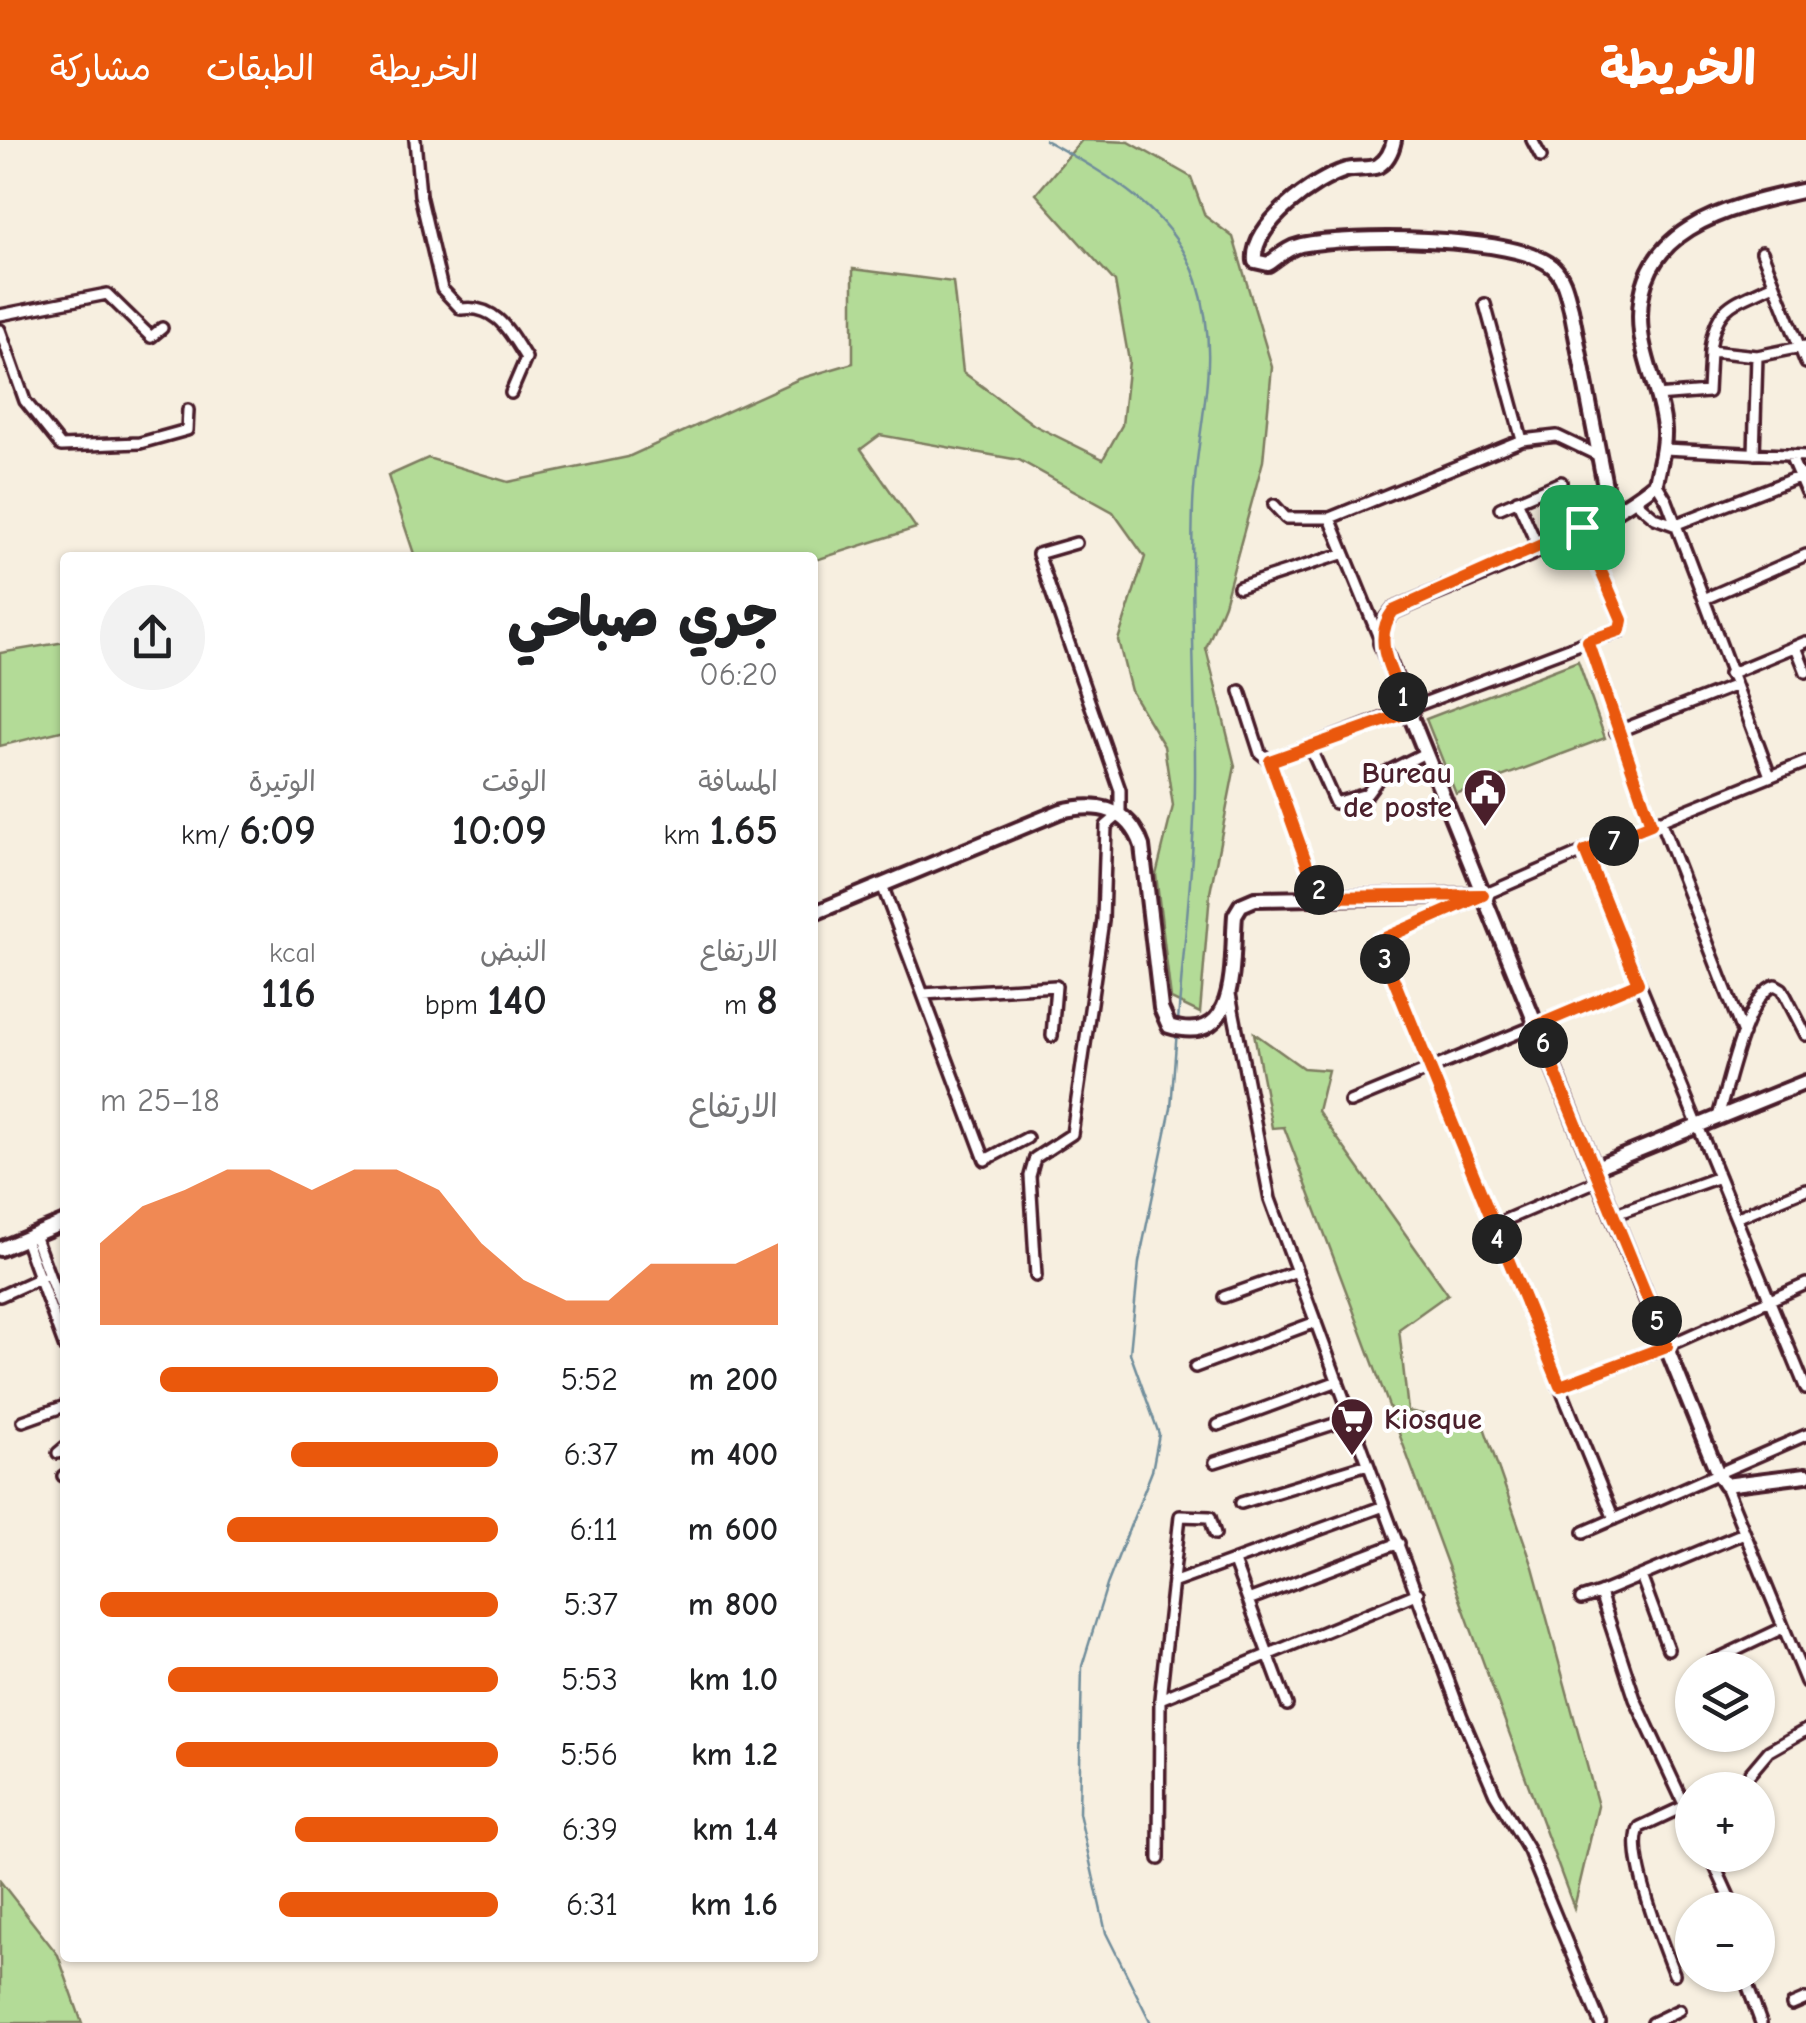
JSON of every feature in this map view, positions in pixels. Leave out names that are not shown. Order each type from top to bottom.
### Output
[{"type":"street","points":[[415,140],[420,196],[442,290],[461,308],[475,307],[500,318],[506,326],[526,358],[511,393]]},
{"type":"street","points":[[1394,140],[1386,160],[1377,166],[1336,174],[1291,206],[1258,239],[1256,260],[1263,265],[1298,245],[1449,241],[1488,246],[1552,266],[1563,280],[1571,310],[1610,512]]},
{"type":"street","points":[[1532,140],[1541,157]]},
{"type":"street","points":[[1804,195],[1744,202],[1702,220],[1672,239],[1654,261],[1642,293],[1641,331],[1664,449],[1656,484],[1704,599],[1806,555]]},
{"type":"street","points":[[1762,252],[1806,363]]},
{"type":"street","points":[[1656,396],[1708,392],[1717,316],[1733,302],[1774,284]]},
{"type":"street","points":[[0,315],[107,294],[151,338],[162,328]]},
{"type":"street","points":[[1485,304],[1522,440]]},
{"type":"street","points":[[0,330],[25,401],[61,446],[140,443],[187,430],[188,410]]},
{"type":"street","points":[[1710,351],[1757,356],[1803,348]]},
{"type":"street","points":[[1754,454],[1757,356]]},
{"type":"street","points":[[1274,505],[1286,518],[1330,518],[1522,440],[1557,436],[1597,455]]},
{"type":"street","points":[[1664,449],[1806,456]]},
{"type":"street","points":[[1790,455],[1803,476],[1806,492]]},
{"type":"street","points":[[1635,501],[1655,518],[1674,524],[1803,476]]},
{"type":"street","points":[[1500,508],[1561,482]]},
{"type":"street","points":[[1381,643],[1383,624],[1393,611],[1582,527],[1635,501],[1656,484]]},
{"type":"street","points":[[1516,500],[1538,547]]},
{"type":"street","points":[[1330,518],[1806,1682]]},
{"type":"street","points":[[1270,761],[1620,630],[1622,620],[1582,527]]},
{"type":"street","points":[[1036,1276],[1030,1176],[1035,1158],[1072,1134],[1103,920],[1106,826],[1120,814],[1120,790],[1038,554],[1076,544]]},
{"type":"street","points":[[1239,587],[1342,554]]},
{"type":"street","points":[[1701,592],[1770,776]]},
{"type":"street","points":[[1588,641],[1616,732],[1743,1034]]},
{"type":"street","points":[[1729,674],[1801,645],[1806,672]]},
{"type":"street","points":[[1616,732],[1734,686]]},
{"type":"street","points":[[1240,691],[1260,753],[1270,761],[1309,870],[1323,897]]},
{"type":"street","points":[[1310,747],[1335,803],[1368,794],[1382,775],[1426,754]]},
{"type":"street","points":[[1614,1519],[1491,1226],[1378,941],[1585,851],[1806,762]]},
{"type":"street","points":[[818,912],[1061,811],[1084,806],[1120,814],[1135,826],[1142,846],[1161,1008],[1169,1026],[1187,1031],[1206,1028],[1220,1016],[1229,992]]},
{"type":"street","points":[[1585,851],[1806,1388]]},
{"type":"street","points":[[882,885],[985,1160],[1027,1138]]},
{"type":"street","points":[[1483,895],[1255,898],[1240,905],[1234,915],[1229,992],[1270,1198],[1462,1717],[1495,1794],[1529,1850],[1600,2023]]},
{"type":"street","points":[[1350,1102],[1638,983]]},
{"type":"street","points":[[1718,1117],[1743,1034],[1761,992],[1775,985],[1782,989],[1806,1036]]},
{"type":"street","points":[[923,994],[1056,986],[1052,1036]]},
{"type":"street","points":[[1491,1226],[1698,1126],[1806,1082]]},
{"type":"street","points":[[1614,1215],[1719,1176]]},
{"type":"street","points":[[1736,1218],[1806,1188]]},
{"type":"street","points":[[0,1249],[60,1224]]},
{"type":"street","points":[[29,1237],[59,1306]]},
{"type":"street","points":[[1224,1297],[1297,1272]]},
{"type":"street","points":[[0,1296],[44,1276]]},
{"type":"street","points":[[1560,1386],[1667,1346],[1806,1284]]},
{"type":"street","points":[[1195,1366],[1316,1322]]},
{"type":"street","points":[[1218,1425],[1338,1381]]},
{"type":"street","points":[[23,1421],[60,1408]]},
{"type":"street","points":[[1215,1462],[1354,1418]]},
{"type":"street","points":[[1584,1532],[1722,1479],[1806,1435]]},
{"type":"street","points":[[1242,1503],[1368,1464]]},
{"type":"street","points":[[1722,1479],[1806,1475]]},
{"type":"street","points":[[1175,1582],[1384,1506]]},
{"type":"street","points":[[1158,1859],[1160,1699],[1175,1582],[1174,1540],[1180,1516],[1210,1517],[1215,1534]]},
{"type":"street","points":[[1581,1599],[1744,1533]]},
{"type":"street","points":[[1248,1600],[1399,1543]]},
{"type":"street","points":[[1234,1562],[1287,1706]]},
{"type":"street","points":[[1641,1576],[1668,1648]]},
{"type":"street","points":[[1600,1592],[1636,1699],[1675,1784]]},
{"type":"street","points":[[1160,1699],[1418,1593]]},
{"type":"street","points":[[1732,1652],[1784,1628]]},
{"type":"street","points":[[1752,1772],[1770,1751],[1806,1730]]},
{"type":"street","points":[[1674,1974],[1649,1912],[1635,1838],[1640,1826],[1675,1810]]},
{"type":"street","points":[[1750,1992],[1761,2023]]},
{"type":"street","points":[[1792,2006],[1806,1999]]},
{"type":"street","points":[[1652,2023],[1679,2010]]},
{"type":"green space","points":[[1082,140],[1129,142],[1191,177],[1205,216],[1233,237],[1272,367],[1263,461],[1224,604],[1206,648],[1235,766],[1210,893],[1200,1013],[1171,999],[1156,875],[1173,806],[1164,746],[1131,691],[1118,640],[1145,557],[1113,512],[1019,460],[880,435],[861,449],[916,528],[818,559],[818,552],[413,552],[388,476],[428,458],[508,482],[628,457],[799,379],[853,363],[853,269],[953,282],[963,372],[1034,425],[1103,459],[1122,425],[1129,361],[1115,282],[1036,194]]},
{"type":"green space","points":[[60,643],[60,731],[0,746],[0,653]]},
{"type":"green space","points":[[1578,661],[1605,738],[1456,794],[1426,719]]},
{"type":"green space","points":[[1254,1033],[1303,1068],[1328,1070],[1318,1111],[1448,1294],[1399,1329],[1408,1411],[1484,1427],[1533,1567],[1598,1806],[1574,1908],[1284,1127],[1272,1128]]},
{"type":"green space","points":[[0,1881],[58,1955],[82,2023],[0,2023]]},
{"type":"waterway","points":[[1045,140],[1114,181],[1155,214],[1186,256],[1204,311],[1208,367],[1192,538],[1194,828],[1178,1022]]},
{"type":"waterway","points":[[1151,2023],[1106,1933],[1079,1813],[1082,1666],[1107,1585],[1152,1471],[1159,1434],[1130,1353],[1139,1262],[1171,1108],[1177,1030]]},
{"type":"place","name":"Bureau de poste","points":[[1485,828]]},
{"type":"place","name":"Kiosque","points":[[1352,1457]]},
{"type":"route","points":[[1582,527],[1622,620],[1620,630],[1588,641],[1616,732],[1651,824],[1585,851],[1638,983],[1536,1026],[1667,1346],[1560,1386],[1491,1226],[1378,941],[1483,895],[1323,897],[1309,870],[1270,761],[1409,712],[1381,643],[1383,624],[1393,611],[1582,527]]}]
